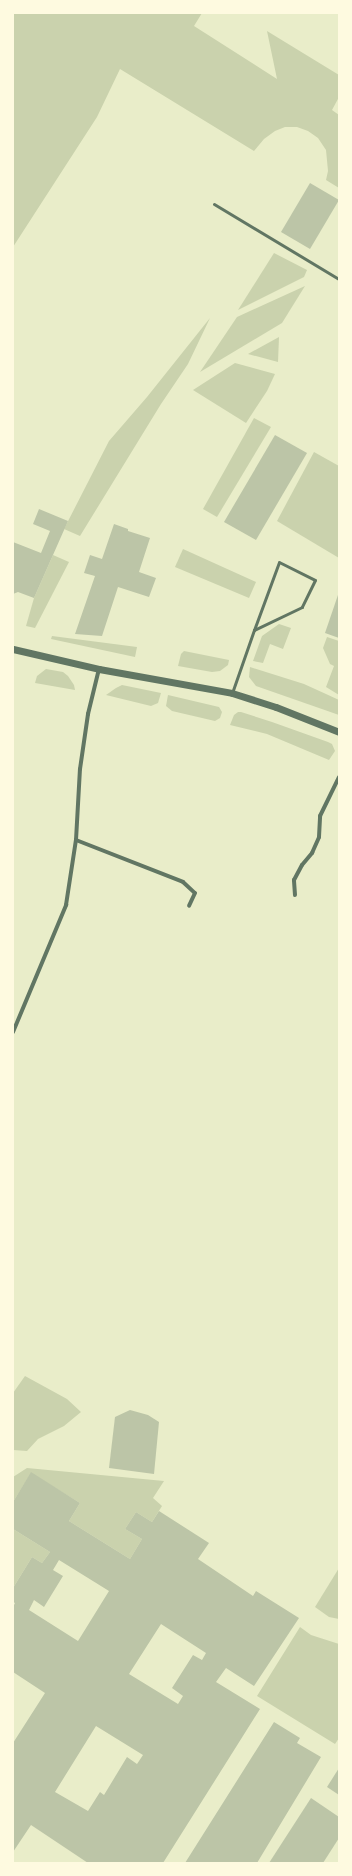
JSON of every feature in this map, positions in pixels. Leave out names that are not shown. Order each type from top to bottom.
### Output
[{"type":"street","points":[[13,649],[99,669],[232,694],[276,707],[339,732]]},
{"type":"street","points":[[13,1032],[66,906],[76,840],[80,769],[88,714],[99,669]]},
{"type":"street","points":[[295,894],[294,880],[302,865],[312,853],[317,842],[319,836],[320,816],[339,777]]},
{"type":"street","points":[[76,840],[183,882],[195,893],[188,906]]},
{"type":"lane","points":[[214,204],[339,279]]},
{"type":"lane","points":[[232,694],[254,630],[279,562],[315,580],[302,607],[254,630]]},
{"type":"green space","points":[[13,13],[202,13],[194,26],[277,79],[267,31],[339,75],[339,97],[332,110],[339,115],[339,188],[326,180],[328,171],[326,150],[318,138],[308,131],[297,127],[285,127],[275,131],[264,139],[254,151],[120,69],[97,117],[13,247]]},
{"type":"green space","points":[[274,253],[307,270],[304,277],[238,310]]},
{"type":"green space","points":[[305,286],[282,323],[200,372],[237,317]]},
{"type":"green space","points":[[210,318],[188,364],[161,404],[80,536],[64,529],[109,441],[147,397]]},
{"type":"green space","points":[[279,337],[278,362],[248,354]]},
{"type":"green space","points":[[235,363],[275,374],[267,391],[246,423],[193,390]]},
{"type":"green space","points":[[254,418],[271,427],[217,517],[203,509]]},
{"type":"green space","points":[[314,452],[339,466],[339,558],[277,521]]},
{"type":"green space","points":[[183,549],[256,582],[249,598],[175,567]]},
{"type":"green space","points":[[53,555],[69,562],[35,628],[26,626],[34,598]]},
{"type":"green space","points":[[279,624],[291,628],[283,649],[270,644],[263,663],[253,661],[262,636]]},
{"type":"green space","points":[[52,636],[137,647],[135,657],[51,639]]},
{"type":"green space","points":[[327,637],[339,641],[339,695],[326,687],[334,666],[330,664],[323,648]]},
{"type":"green space","points":[[184,651],[229,660],[228,665],[220,671],[212,672],[178,666],[181,654]]},
{"type":"green space","points":[[250,667],[304,684],[339,700],[339,715],[256,686],[249,677]]},
{"type":"green space","points":[[46,669],[63,672],[68,676],[74,685],[75,690],[35,683],[37,676]]},
{"type":"green space","points":[[122,685],[161,693],[158,703],[151,706],[106,695]]},
{"type":"green space","points":[[168,695],[219,707],[222,712],[220,718],[215,721],[172,711],[166,706]]},
{"type":"green space","points":[[238,712],[272,722],[328,742],[332,744],[335,751],[329,760],[267,734],[230,725],[234,715]]},
{"type":"green space","points":[[25,1376],[67,1399],[81,1412],[64,1426],[38,1439],[27,1451],[13,1450],[13,1393]]},
{"type":"green space","points":[[27,1468],[164,1481],[153,1498],[162,1506],[152,1522],[136,1512],[125,1529],[142,1539],[130,1559],[69,1521],[80,1503],[31,1473],[13,1502],[13,1477]]},
{"type":"green space","points":[[13,1529],[50,1552],[42,1563],[32,1557],[13,1588]]},
{"type":"green space","points":[[339,1568],[339,1619],[329,1617],[315,1607]]},
{"type":"green space","points":[[300,1627],[311,1635],[339,1644],[339,1738],[335,1744],[257,1696]]},
{"type":"building","points":[[310,183],[339,200],[310,249],[281,232]]},
{"type":"building","points":[[275,435],[307,453],[256,540],[224,522]]},
{"type":"building","points":[[39,509],[68,521],[34,598],[18,592],[13,594],[13,542],[41,553],[50,531],[33,524]]},
{"type":"building","points":[[114,524],[128,529],[128,531],[150,538],[139,572],[156,578],[149,597],[118,587],[102,636],[75,634],[95,576],[84,573],[90,555],[102,559]]},
{"type":"building","points":[[339,592],[339,638],[325,633]]},
{"type":"building","points":[[130,1410],[148,1415],[159,1422],[154,1474],[109,1468],[115,1417]]},
{"type":"building","points":[[31,1472],[80,1503],[69,1521],[130,1559],[142,1539],[125,1529],[136,1512],[152,1522],[159,1511],[209,1543],[198,1559],[253,1596],[256,1591],[299,1618],[254,1686],[226,1668],[216,1682],[260,1709],[163,1863],[88,1863],[31,1825],[13,1852],[13,1743],[45,1693],[13,1672],[13,1607],[15,1603],[13,1602],[13,1588],[32,1557],[42,1563],[50,1552],[13,1529],[13,1502]],"holes":[[[59,1560],[109,1591],[78,1641],[29,1610],[34,1600],[44,1607],[63,1576],[53,1570]],[[161,1624],[206,1653],[202,1660],[193,1655],[172,1688],[183,1696],[178,1704],[129,1674]],[[96,1726],[143,1755],[137,1764],[127,1757],[104,1795],[100,1792],[88,1811],[55,1792]]]},
{"type":"building","points":[[274,1722],[300,1738],[297,1743],[321,1757],[257,1863],[185,1863]]},
{"type":"building","points":[[339,1768],[339,1795],[327,1787]]},
{"type":"building","points":[[311,1798],[339,1817],[339,1838],[323,1863],[269,1863]]}]
